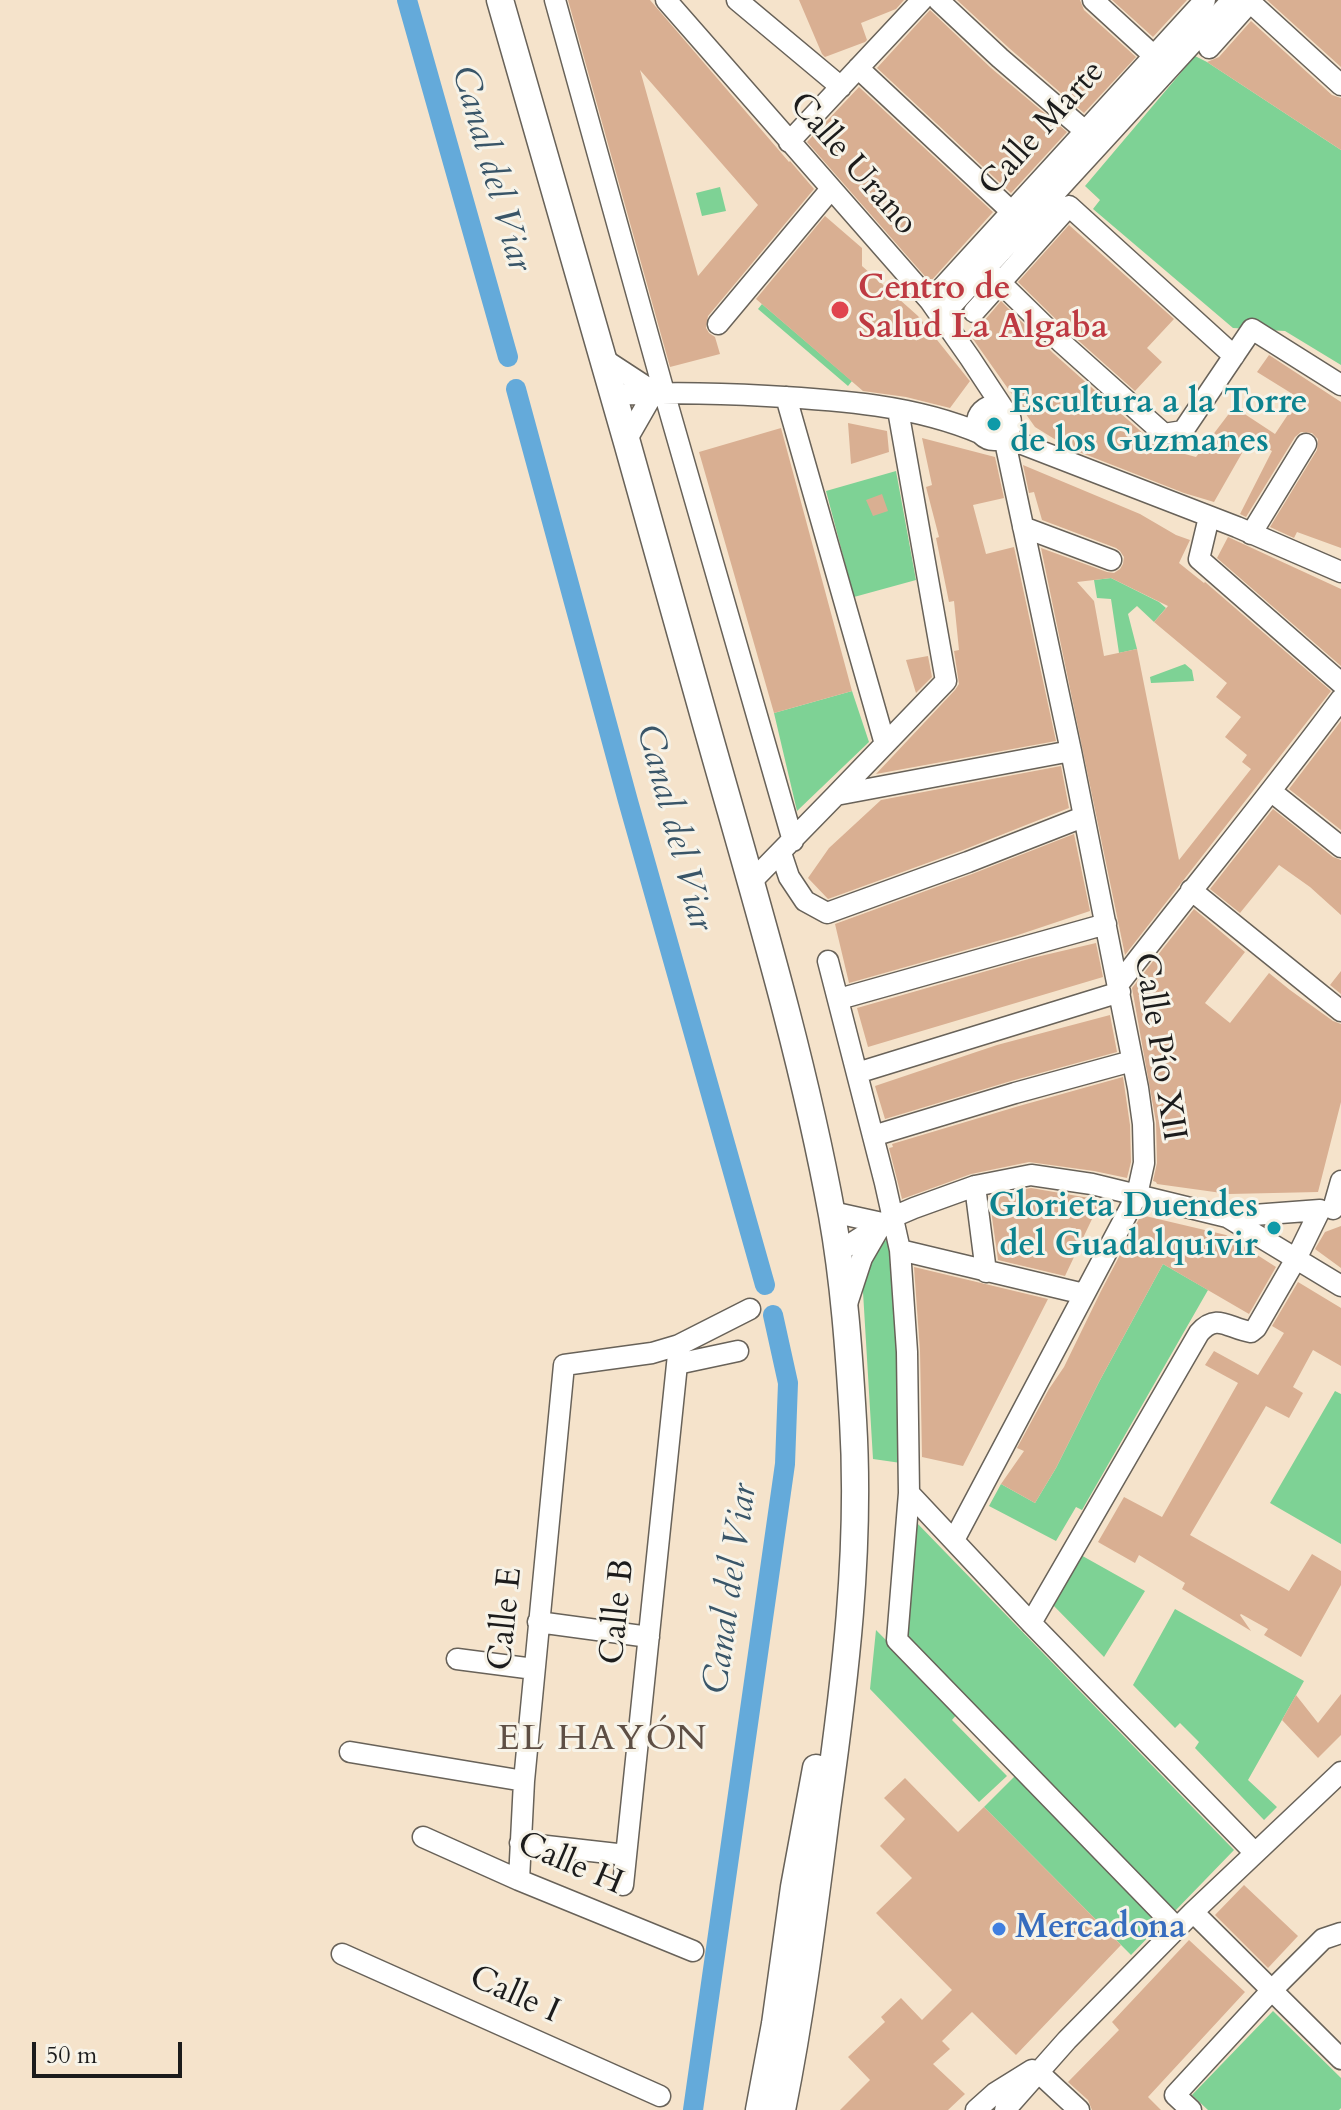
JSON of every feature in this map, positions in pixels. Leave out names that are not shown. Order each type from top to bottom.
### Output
[{"type":"main road","points":[[500,0],[605,360],[790,1023],[838,1252],[856,1482],[853,1598],[813,1916],[782,2110]]},
{"type":"main road","points":[[759,2110],[775,2024],[794,1887],[830,1690],[853,1418]]},
{"type":"main road","points":[[770,2110],[778,2068],[775,2024]]},
{"type":"main road","points":[[788,2077],[794,2110]]},
{"type":"street","points":[[555,0],[659,392],[787,847],[789,877],[805,901],[827,913],[1083,817]]},
{"type":"street","name":"Calle Urano","points":[[666,0],[935,309],[983,378],[998,424]]},
{"type":"street","points":[[737,0],[841,87]]},
{"type":"street","points":[[789,142],[922,0]]},
{"type":"street","points":[[938,0],[1085,131]]},
{"type":"street","points":[[1093,0],[1153,55]]},
{"type":"street","name":"Calle Marte","points":[[985,269],[1012,212],[1205,0]]},
{"type":"street","points":[[1209,48],[1245,1]]},
{"type":"street","points":[[1245,1],[1341,85]]},
{"type":"street","points":[[974,312],[985,269],[1245,1]]},
{"type":"street","points":[[858,68],[1012,212]]},
{"type":"street","points":[[718,324],[831,189]]},
{"type":"street","name":"Calle Marte","points":[[935,309],[1069,206],[1234,356]]},
{"type":"street","points":[[985,269],[1164,434],[1183,431],[1252,329],[1341,385]]},
{"type":"street","points":[[605,360],[659,392]]},
{"type":"street","points":[[627,439],[659,392]]},
{"type":"street","points":[[614,395],[659,392],[786,397],[849,402],[951,421],[998,424],[1341,572]]},
{"type":"street","points":[[786,397],[885,744]]},
{"type":"street","points":[[750,883],[946,681],[898,410]]},
{"type":"street","name":"Calle Pío XII","points":[[954,1540],[1137,1195],[1144,1163],[1143,1124],[1119,988],[1023,527],[998,424]]},
{"type":"street","points":[[1251,534],[1306,444]]},
{"type":"street","points":[[1209,517],[1199,559],[1341,683]]},
{"type":"street","points":[[1023,527],[1111,560]]},
{"type":"street","points":[[857,1073],[1119,988],[1191,890],[1272,792],[1341,699]]},
{"type":"street","points":[[836,795],[1071,751]]},
{"type":"street","points":[[1272,792],[1341,847]]},
{"type":"street","points":[[1191,890],[1341,1011]]},
{"type":"street","points":[[839,999],[1106,924]]},
{"type":"street","points":[[828,961],[873,1136],[888,1220],[900,1250],[907,1352],[909,1493],[897,1640],[1177,1928]]},
{"type":"street","points":[[873,1136],[1132,1061]]},
{"type":"street","points":[[838,1252],[888,1220],[948,1194],[1031,1175],[1092,1184],[1227,1217],[1341,1286]]},
{"type":"street","points":[[1031,1623],[1199,1333],[1215,1322],[1251,1332],[1256,1328],[1297,1257],[1332,1209],[1341,1181]]},
{"type":"street","points":[[975,1186],[986,1272]]},
{"type":"street","points":[[1227,1217],[1332,1209]]},
{"type":"street","points":[[832,1212],[888,1220]]},
{"type":"street","points":[[844,1311],[862,1258],[888,1220]]},
{"type":"street","points":[[900,1250],[1084,1294]]},
{"type":"street","points":[[678,1355],[750,1309]]},
{"type":"street","points":[[678,1355],[738,1351]]},
{"type":"street","name":"Calle E","points":[[519,1880],[524,1781],[564,1365],[652,1353],[678,1355]]},
{"type":"street","name":"Calle B","points":[[623,1885],[678,1355]]},
{"type":"street","points":[[909,1493],[1255,1853]]},
{"type":"street","points":[[538,1622],[649,1637]]},
{"type":"street","points":[[457,1659],[534,1669]]},
{"type":"street","points":[[350,1752],[524,1781]]},
{"type":"street","points":[[1005,2110],[1177,1928],[1341,1772]]},
{"type":"street","name":"Calle H","points":[[423,1837],[693,1951]]},
{"type":"street","points":[[520,1843],[626,1855]]},
{"type":"street","points":[[1193,1912],[1341,2059]]},
{"type":"street","points":[[1191,2110],[1175,2095],[1323,1939],[1341,1933]]},
{"type":"street","name":"Calle I","points":[[342,1954],[660,2096]]},
{"type":"street","points":[[976,2110],[1021,2076],[1042,2068]]},
{"type":"street","points":[[1042,2068],[1079,2110]]},
{"type":"green space","points":[[1195,56],[1341,150],[1341,365],[1285,331],[1233,328],[1093,209],[1100,200],[1085,186]]},
{"type":"green space","points":[[720,187],[726,211],[702,216],[696,193]]},
{"type":"green space","points":[[762,304],[852,381],[848,386],[758,309]]},
{"type":"green space","points":[[896,471],[916,580],[854,597],[826,491]]},
{"type":"green space","points":[[1111,578],[1166,608],[1154,622],[1137,606],[1128,614],[1137,649],[1119,653],[1111,599],[1097,598],[1094,580]]},
{"type":"green space","points":[[1185,664],[1192,670],[1194,681],[1151,683],[1150,677]]},
{"type":"green space","points":[[852,691],[869,742],[797,811],[774,713]]},
{"type":"green space","points":[[892,1238],[901,1463],[873,1459],[862,1275],[877,1244]]},
{"type":"green space","points":[[1163,1264],[1208,1290],[1082,1510],[1076,1507],[1056,1541],[989,1506],[1001,1484],[1035,1503]]},
{"type":"green space","points":[[1335,1391],[1341,1394],[1341,1544],[1270,1503]]},
{"type":"green space","points":[[916,1522],[1234,1850],[1174,1912],[908,1637]]},
{"type":"green space","points":[[1079,1554],[1145,1591],[1104,1657],[1051,1603]]},
{"type":"green space","points":[[1175,1609],[1304,1681],[1248,1780],[1277,1807],[1264,1820],[1195,1748],[1199,1742],[1180,1723],[1175,1728],[1133,1685]]},
{"type":"green space","points":[[876,1630],[958,1713],[952,1720],[1007,1776],[979,1802],[870,1689]]},
{"type":"green space","points":[[1016,1775],[1160,1925],[1131,1955],[984,1807]]},
{"type":"green space","points":[[1273,2011],[1341,2078],[1339,2110],[1208,2110],[1192,2095]]},
{"type":"building","points":[[568,0],[650,0],[814,189],[708,316],[706,328],[715,337],[720,354],[670,367]],"holes":[[[640,70],[758,205],[698,276]]]},
{"type":"building","points":[[799,0],[904,0],[896,9],[861,23],[865,42],[825,57]]},
{"type":"building","points":[[957,0],[1080,0],[1084,10],[1136,57],[1084,113]]},
{"type":"building","points":[[1112,0],[1187,0],[1153,37]]},
{"type":"building","points":[[1267,0],[1341,0],[1341,67]]},
{"type":"building","points":[[930,10],[991,68],[1067,132],[1011,193],[877,68]]},
{"type":"building","points":[[1251,21],[1332,95],[1341,98],[1341,150],[1207,62],[1219,57]]},
{"type":"building","points":[[859,87],[993,212],[930,282],[807,142]]},
{"type":"building","name":"Centro de Salud La Algaba","points":[[825,216],[862,248],[862,266],[918,316],[970,381],[950,408],[863,391],[756,299]]},
{"type":"building","points":[[1069,225],[1174,319],[1147,348],[1162,362],[1135,391],[1018,282]]},
{"type":"building","points":[[1001,301],[1053,353],[1159,447],[1196,457],[1234,407],[1275,434],[1299,398],[1257,372],[1269,355],[1341,402],[1341,548],[1297,532],[1294,538],[1270,527],[1317,450],[1318,439],[1312,433],[1301,432],[1295,437],[1246,517],[1240,514],[1272,451],[1250,439],[1214,502],[1069,448],[1035,427],[968,332],[984,321]]},
{"type":"building","points":[[848,423],[887,431],[889,452],[851,464]]},
{"type":"building","points":[[781,428],[852,691],[774,713],[699,452]]},
{"type":"building","points":[[922,438],[995,457],[1004,498],[973,505],[986,554],[1014,547],[1056,741],[876,774],[959,684],[954,651],[959,650],[954,601],[949,602],[936,538],[939,537],[926,487],[932,485]]},
{"type":"building","points":[[1023,465],[1140,514],[1190,540],[1179,563],[1331,691],[1125,955],[1041,548],[1114,573],[1120,569],[1124,557],[1116,548],[1042,520],[1034,492],[1029,493]],"holes":[[[1111,578],[1168,606],[1154,622],[1227,683],[1216,697],[1241,717],[1225,737],[1247,755],[1242,762],[1251,769],[1179,860],[1137,649],[1104,656],[1094,601],[1077,582]]]},
{"type":"building","points":[[882,494],[888,511],[873,516],[866,500]]},
{"type":"building","points":[[1228,537],[1341,589],[1341,666],[1217,558]]},
{"type":"building","points":[[928,656],[932,677],[916,693],[906,660]]},
{"type":"building","points":[[1341,721],[1341,830],[1289,789]]},
{"type":"building","points":[[1061,766],[1069,808],[828,899],[808,878],[829,848],[881,800]]},
{"type":"building","points":[[1273,809],[1341,860],[1341,915],[1279,865],[1240,913],[1210,889]]},
{"type":"building","points":[[1074,834],[1090,911],[1015,936],[849,983],[835,924]]},
{"type":"building","points":[[1194,909],[1245,952],[1205,1003],[1230,1023],[1269,973],[1341,1024],[1341,1102],[1318,1192],[1229,1194],[1153,1181],[1157,1163],[1156,1122],[1132,988]]},
{"type":"building","points":[[1096,943],[1103,977],[868,1047],[857,1008]]},
{"type":"building","points":[[1341,971],[1341,994],[1330,985]]},
{"type":"building","points":[[1110,1015],[1117,1052],[885,1119],[875,1086],[997,1045]]},
{"type":"building","points":[[1123,1077],[1130,1125],[1131,1162],[1127,1178],[1029,1162],[971,1174],[902,1199],[889,1148],[893,1147],[892,1144]]},
{"type":"building","points":[[1031,1188],[1101,1200],[1065,1276],[998,1260],[989,1196]]},
{"type":"building","points":[[1141,1215],[1226,1235],[1276,1267],[1249,1314],[1163,1264],[1035,1503],[1001,1484],[1024,1451],[1017,1448],[1064,1367]]},
{"type":"building","points":[[1341,1226],[1341,1268],[1315,1249],[1325,1232]]},
{"type":"building","points":[[914,1267],[1048,1299],[963,1466],[922,1457],[920,1351]]},
{"type":"building","points":[[1298,1282],[1341,1308],[1341,1366],[1313,1350],[1293,1387],[1303,1393],[1289,1418],[1266,1406],[1190,1535],[1289,1591],[1312,1554],[1341,1571],[1341,1585],[1301,1657],[1264,1635],[1268,1629],[1241,1614],[1251,1631],[1182,1589],[1185,1583],[1139,1555],[1135,1563],[1098,1542],[1124,1497],[1162,1517],[1238,1383],[1205,1365],[1214,1351],[1258,1375],[1284,1333],[1272,1326]]},
{"type":"building","points":[[1341,1694],[1341,1735],[1318,1758],[1282,1720],[1296,1695],[1318,1723]]},
{"type":"building","name":"Mercadona","points":[[905,1778],[958,1832],[984,1807],[1121,1945],[1016,2055],[972,2012],[942,2041],[950,2049],[933,2064],[965,2094],[948,2110],[840,2110],[870,2080],[848,2057],[885,2022],[881,2017],[901,1998],[922,2020],[952,1990],[876,1913],[912,1878],[880,1846],[905,1819],[884,1798]]},
{"type":"building","points":[[1244,1885],[1298,1936],[1268,1968],[1215,1915]]},
{"type":"building","points":[[1189,1940],[1245,1992],[1148,2097],[1161,2110],[1092,2110],[1088,2100],[1068,2082],[1119,2030],[1112,2022]]},
{"type":"waterway","name":"Canal del Viar","points":[[407,0],[508,357]]},
{"type":"waterway","name":"Canal del Viar","points":[[516,389],[628,801],[765,1285]]},
{"type":"waterway","name":"Canal del Viar","points":[[693,2110],[785,1464],[788,1383],[773,1315]]},
{"type":"place","name":"Centro de Salud La Algaba","points":[[840,310]]},
{"type":"place","name":"Escultura a la Torre de los Guzmanes","points":[[994,424]]},
{"type":"place","name":"Glorieta Duendes del Guadalquivir","points":[[1274,1228]]},
{"type":"place","name":"Mercadona","points":[[999,1929]]},
{"type":"district","name":"EL HAYÓN","points":[[603,1741]]}]
